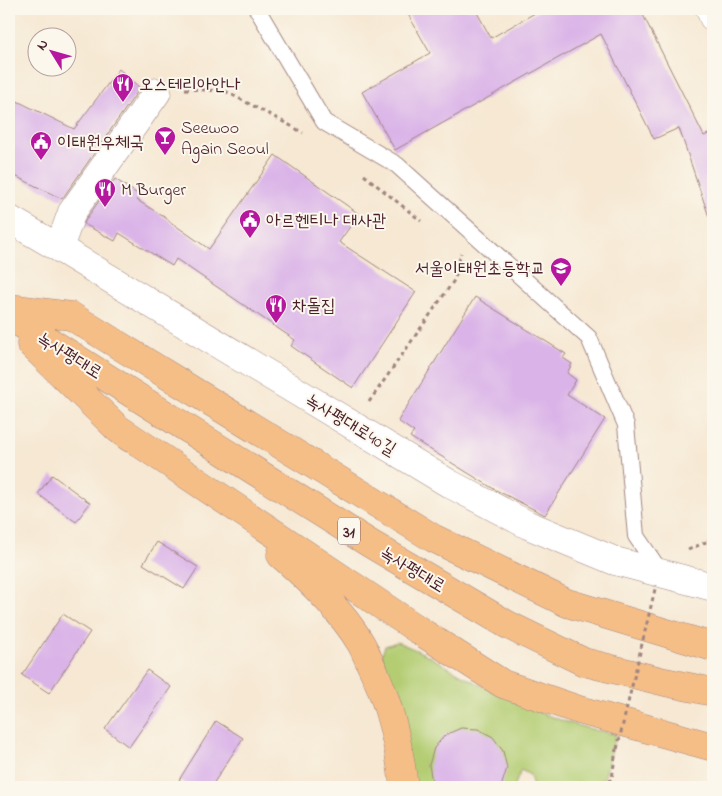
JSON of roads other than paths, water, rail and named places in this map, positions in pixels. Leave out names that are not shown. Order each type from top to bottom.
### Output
[{"type":"main road","points":[[9,308],[71,316],[433,538],[540,590],[567,603],[713,647]]},
{"type":"main road","name":"녹사평대로","points":[[9,316],[369,543],[508,625],[584,662],[713,692]]},
{"type":"main road","points":[[9,322],[117,428],[271,546],[307,578],[336,610],[360,642],[377,677],[397,741],[404,787]]},
{"type":"main road","points":[[117,428],[418,630],[502,684],[579,710],[713,747]]},
{"type":"street","points":[[710,9],[713,16]]},
{"type":"street","points":[[59,248],[72,212],[168,91]]},
{"type":"street","name":"녹사평대로40길","points":[[9,219],[450,484],[528,524],[654,578],[713,587]]},
{"type":"lane","points":[[257,9],[324,122],[397,164],[589,338],[626,425],[636,536],[655,564],[654,578]]},
{"type":"place","name":"오스테리아안나","points":[[123,103]]},
{"type":"place","name":"Seewoo Again Seoul","points":[[165,156]]},
{"type":"place","name":"이태원우체국","points":[[41,161]]},
{"type":"place","name":"M Burger","points":[[105,208]]},
{"type":"place","name":"아르헨티나 대사관","points":[[250,239]]},
{"type":"place","name":"서울이태원초등학교","points":[[561,287]]},
{"type":"place","name":"차돌집","points":[[276,324]]}]
